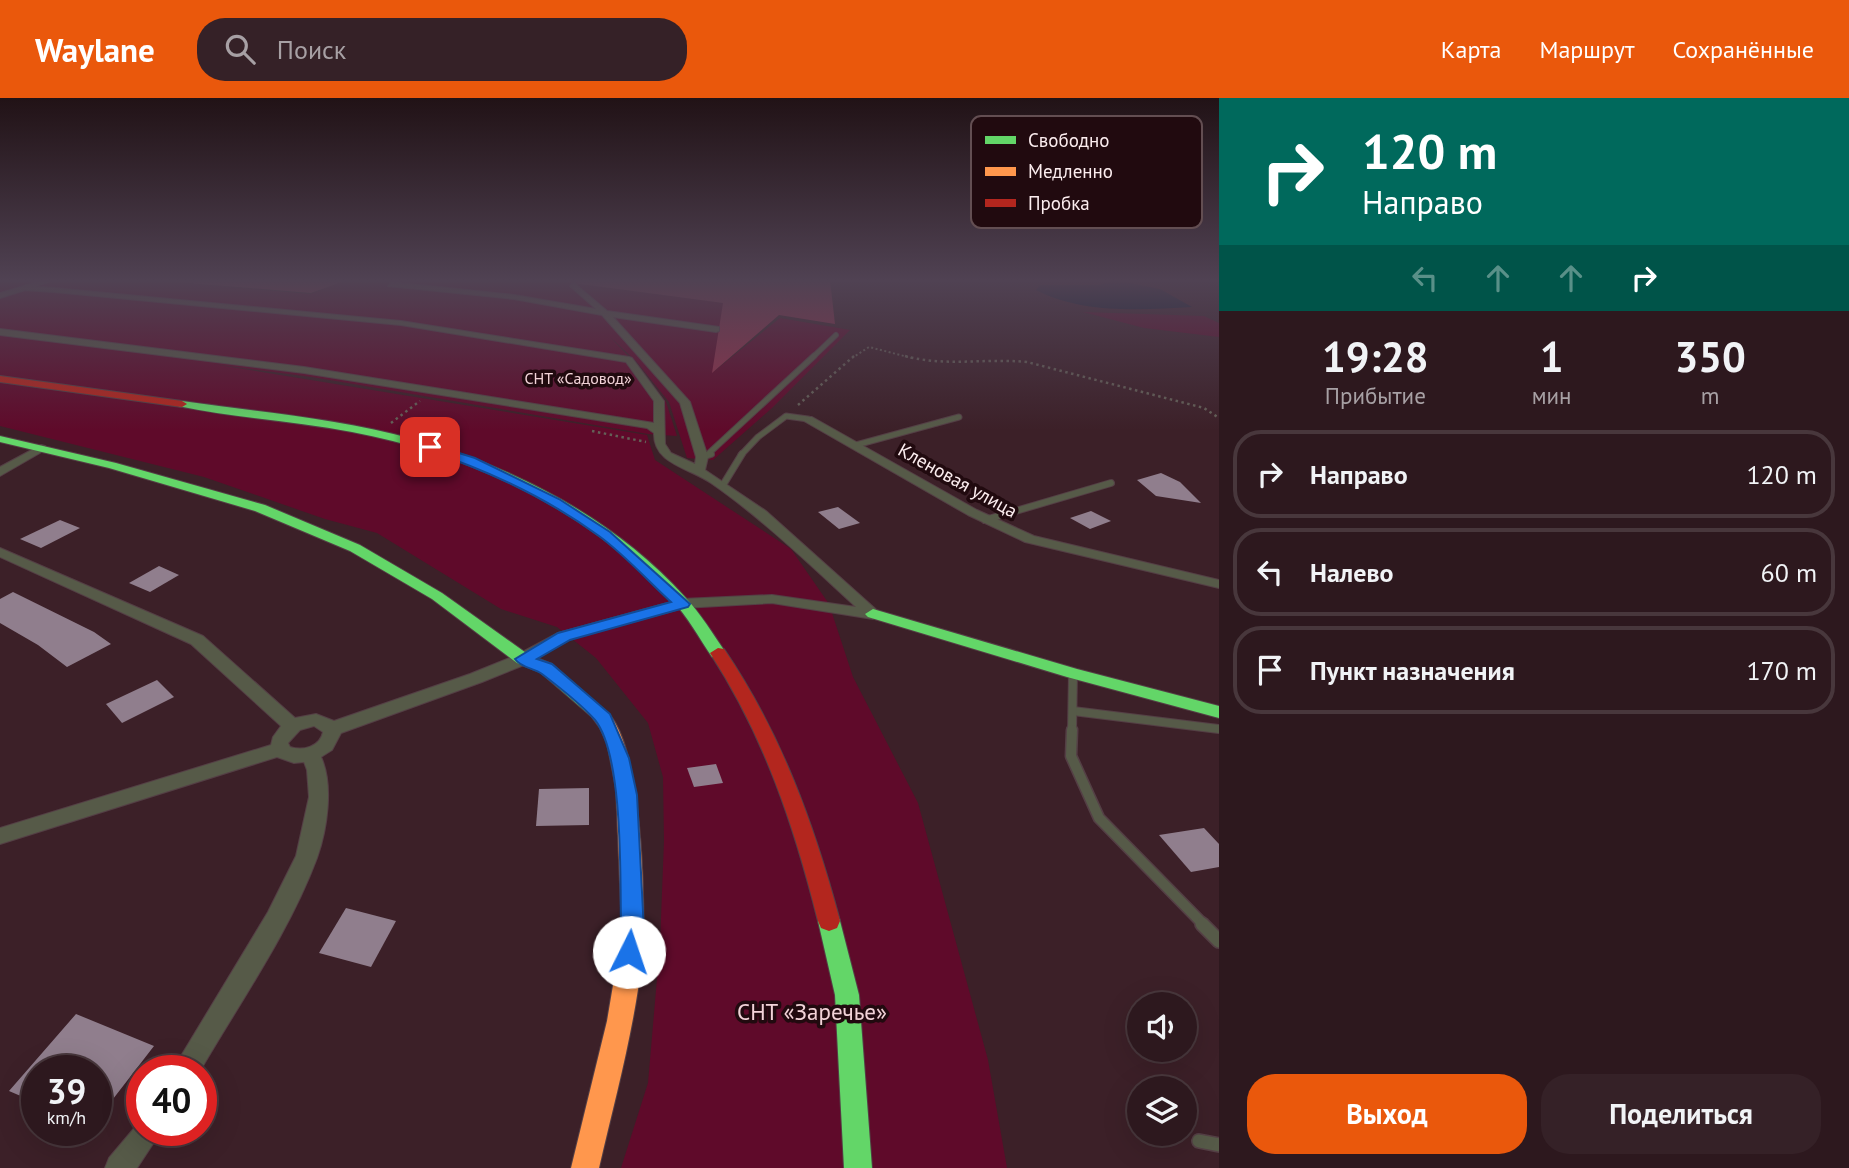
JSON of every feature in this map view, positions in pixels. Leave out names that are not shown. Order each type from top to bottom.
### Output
[{"type":"street","points":[[444,330],[629,360],[659,401],[659,444],[667,455],[701,463]]},
{"type":"street","points":[[619,330],[685,402],[701,463],[873,614]]},
{"type":"street","points":[[0,332],[304,370],[650,425],[660,433]]},
{"type":"street","points":[[0,379],[378,433],[470,461],[554,501],[606,535],[682,604],[741,685],[781,762],[808,840],[847,995],[858,1168]]},
{"type":"street","name":"Кленовая улица","points":[[808,419],[953,504],[1030,539],[1219,584]]},
{"type":"street","points":[[0,439],[186,485],[260,508],[355,548],[437,596],[523,659],[546,668],[604,718],[620,758],[627,795],[633,931],[620,1016],[585,1168]]},
{"type":"street","points":[[0,472],[41,448]]},
{"type":"street","points":[[0,552],[197,640],[292,726]]},
{"type":"street","points":[[332,729],[523,659],[564,636],[682,604],[772,600],[873,614],[1073,673],[1219,712]]},
{"type":"street","points":[[316,720],[332,729],[333,735],[326,747],[310,755],[288,755],[280,748],[281,737],[292,726],[316,720]]},
{"type":"street","points":[[0,836],[280,748]]},
{"type":"street","points":[[195,1055],[276,919],[307,856],[319,797],[317,769],[310,755]]},
{"type":"street","points":[[119,1168],[136,1146]]},
{"type":"lane","points":[[701,463],[836,335]]},
{"type":"lane","points":[[723,485],[728,472],[755,440],[786,416],[808,419]]},
{"type":"lane","points":[[856,445],[959,417]]},
{"type":"lane","points":[[985,520],[1111,483]]},
{"type":"lane","points":[[1073,673],[1071,756],[1099,818],[1219,941]]},
{"type":"lane","points":[[1073,711],[1219,729]]},
{"type":"lane","points":[[1199,1141],[1219,1145]]},
{"type":"path","points":[[786,416],[861,350],[869,347],[932,363],[998,359],[1027,362],[1203,408],[1219,418]]},
{"type":"path","points":[[378,433],[420,401]]},
{"type":"green space","name":"СНТ «Заречье»","points":[[0,330],[720,330],[713,372],[765,330],[850,330],[772,408],[713,460],[687,458],[669,402],[636,361],[610,337],[666,402],[677,436],[648,434],[312,377],[213,364],[647,435],[655,460],[791,549],[829,604],[853,677],[918,803],[988,1060],[1007,1168],[621,1168],[648,1083],[660,944],[664,841],[663,777],[648,723],[596,658],[557,627],[501,609],[377,533],[325,519],[204,477],[0,426]]},
{"type":"green space","points":[[1160,330],[1219,330],[1219,337]]},
{"type":"shaded area","points":[[719,330],[762,330],[712,373]]},
{"type":"building","points":[[1161,473],[1180,482],[1201,503],[1156,496],[1137,480]]},
{"type":"building","points":[[838,507],[860,523],[839,529],[818,512]]},
{"type":"building","points":[[1091,511],[1111,521],[1090,529],[1070,518]]},
{"type":"building","points":[[60,520],[80,528],[41,548],[20,539]]},
{"type":"building","points":[[159,566],[179,575],[150,592],[129,583]]},
{"type":"building","points":[[13,592],[94,632],[111,644],[67,667],[38,645],[0,623],[0,599]]},
{"type":"building","points":[[157,680],[174,697],[122,723],[106,704]]},
{"type":"building","points":[[716,764],[723,783],[694,787],[687,768]]},
{"type":"building","points":[[589,788],[589,825],[536,826],[539,789]]},
{"type":"building","points":[[1204,828],[1219,844],[1219,867],[1191,872],[1159,835]]},
{"type":"building","points":[[346,908],[396,921],[371,967],[319,953]]},
{"type":"building","points":[[76,1014],[154,1046],[147,1055],[126,1055],[126,1082],[112,1100],[112,1055],[40,1055]]},
{"type":"building","points":[[21,1077],[21,1096],[9,1091]]},
{"type":"traffic: fast","points":[[182,404],[380,434],[445,452],[518,482],[587,522],[649,570],[683,603],[718,653]]},
{"type":"traffic: fast","points":[[0,439],[112,465],[260,508],[355,548],[437,596],[523,659],[546,668],[598,713]]},
{"type":"traffic: fast","points":[[873,614],[1073,673],[1219,712]]},
{"type":"traffic: fast","points":[[829,921],[847,995],[858,1168]]},
{"type":"traffic: slow","points":[[585,1168],[620,1021],[633,932],[625,788],[616,743],[598,713]]},
{"type":"traffic: jam","points":[[0,379],[182,404]]},
{"type":"traffic: jam","points":[[718,653],[756,716],[786,781],[810,850],[829,921]]},
{"type":"route","points":[[430,447],[523,484],[554,501],[606,535],[682,604],[564,636],[523,659],[546,668],[604,718],[620,758],[627,795],[627,848],[633,931],[629,952]]},
{"type":"park label","name":"СНТ «Садовод»","points":[[578,378]]}]
